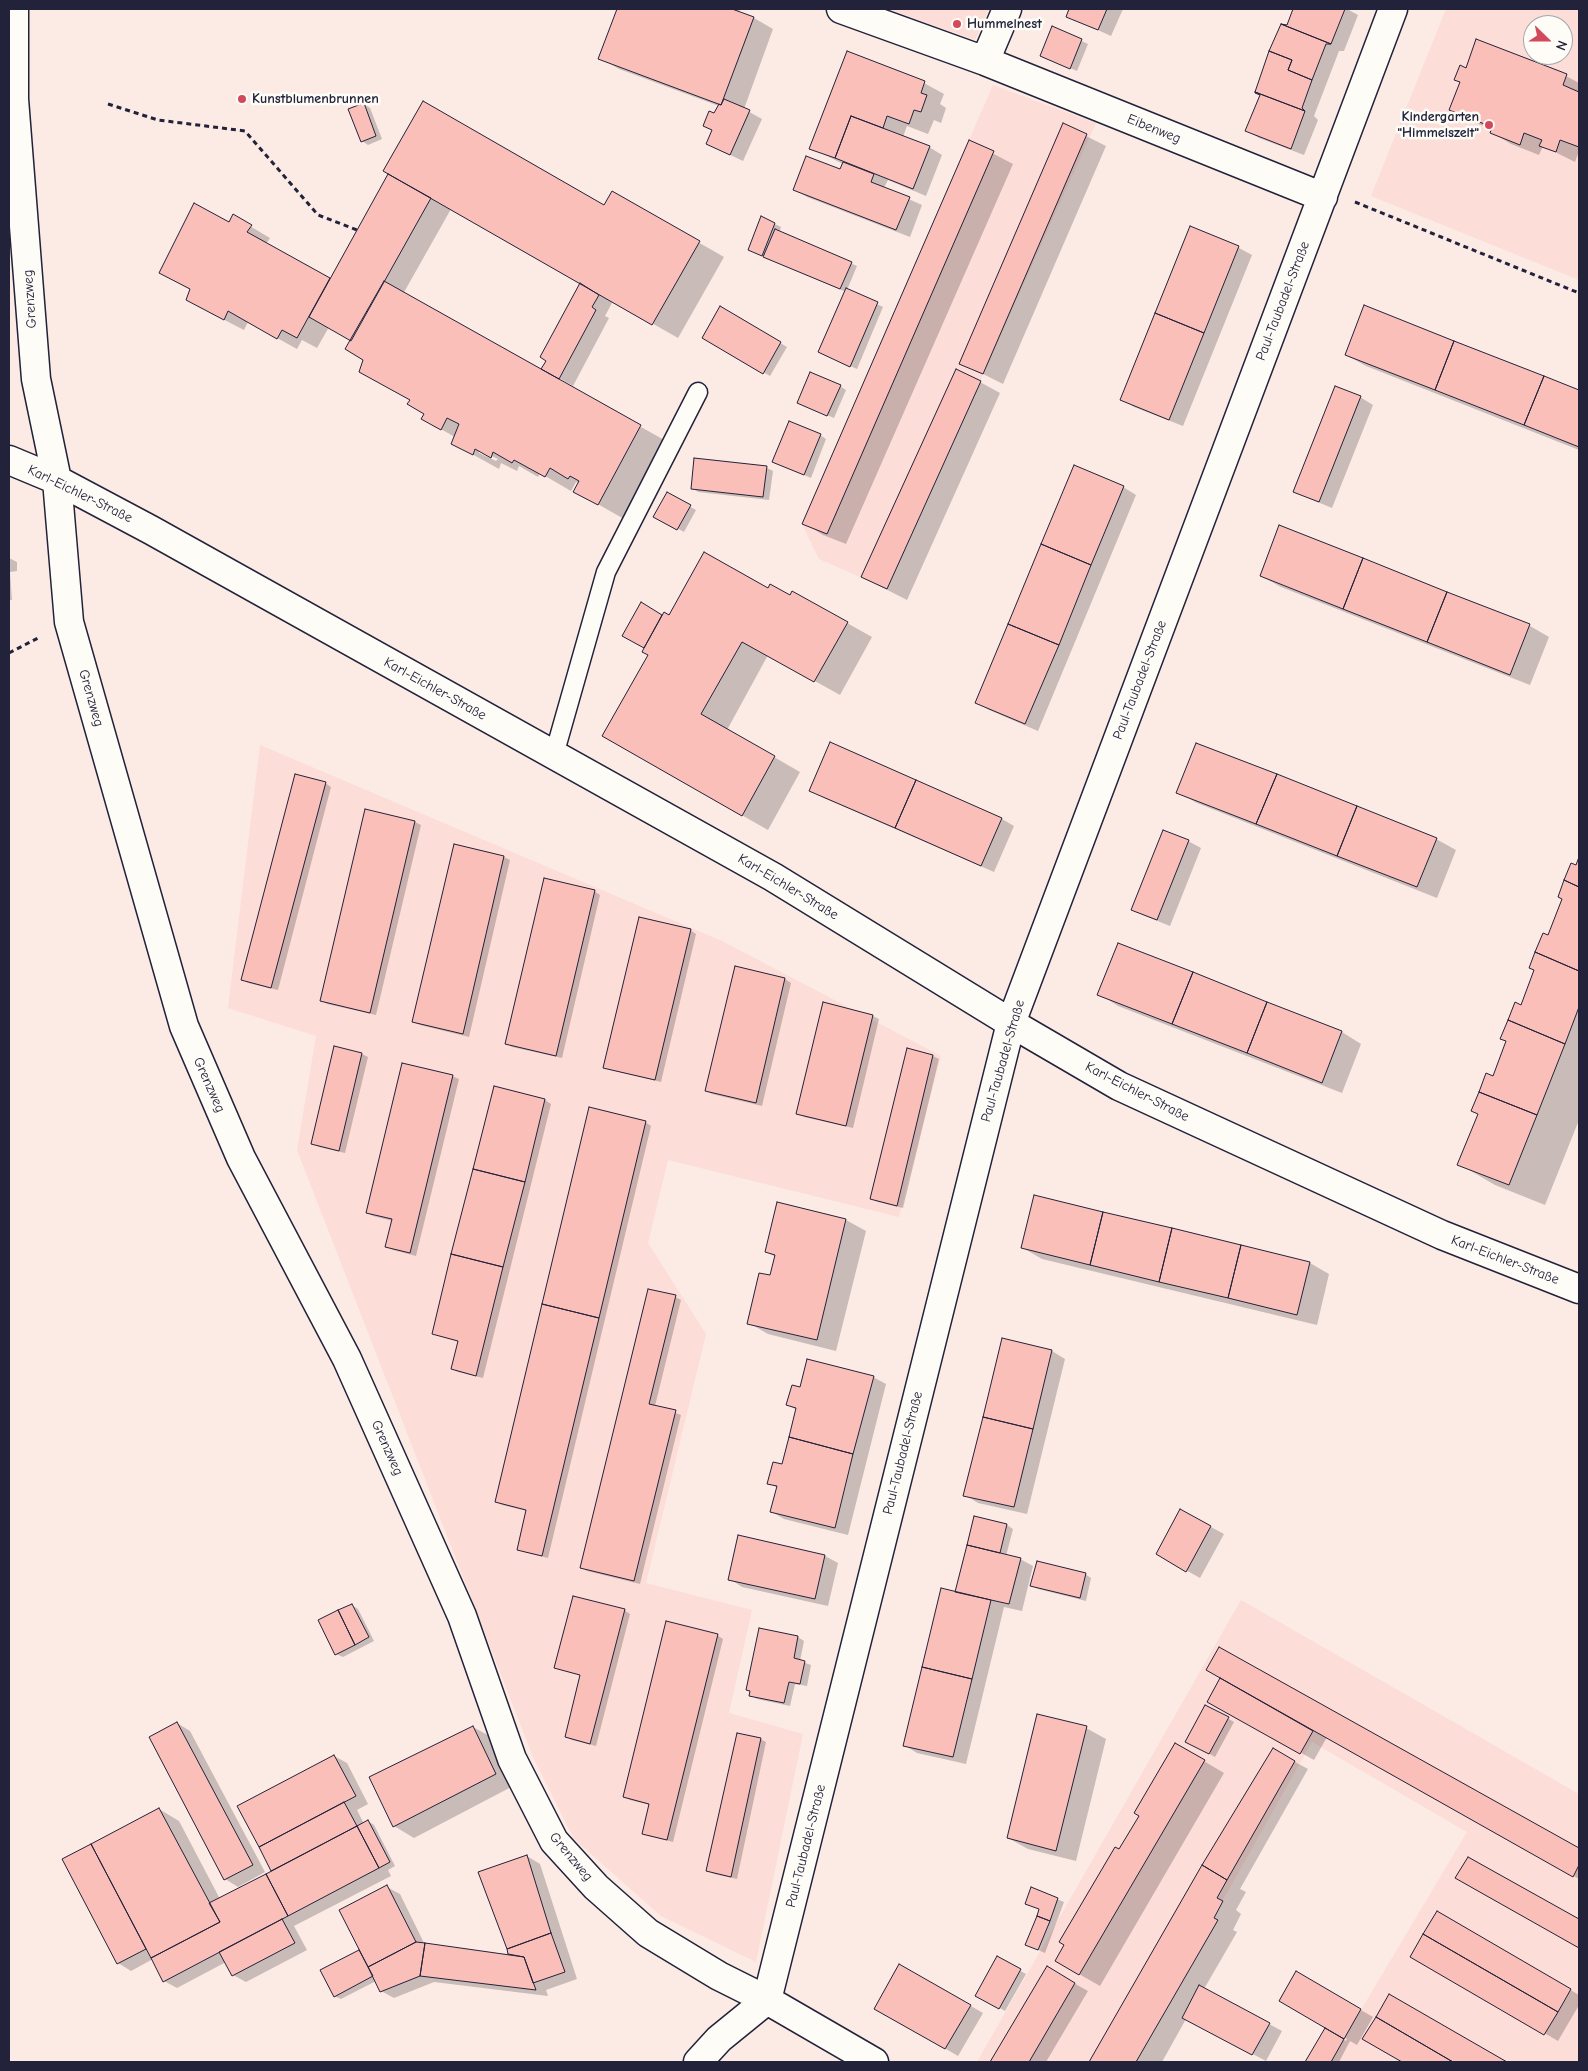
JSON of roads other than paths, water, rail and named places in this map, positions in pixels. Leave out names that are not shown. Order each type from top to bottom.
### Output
[{"type":"street","name":"Grenzweg","points":[[14,9],[14,99],[36,379],[58,480],[69,622],[184,1026],[241,1158],[347,1359],[462,1616],[512,1759],[554,1841],[596,1887],[648,1933],[719,1976],[767,2000],[874,2062]]},
{"type":"street","name":"Eibenweg","points":[[841,9],[984,61],[1323,197]]},
{"type":"street","points":[[984,61],[1007,9]]},
{"type":"street","name":"Paul-Taubadel-Straße","points":[[767,2000],[1011,1023],[1393,9]]},
{"type":"street","name":"Karl-Eichler-Straße","points":[[9,460],[58,480],[773,876],[1011,1023],[1119,1086],[1442,1235],[1576,1280]]},
{"type":"street","points":[[698,2062],[719,2038],[767,2000]]},
{"type":"lane","points":[[554,755],[606,572],[698,392]]},
{"type":"place","name":"Hummelnest","points":[[957,24]]},
{"type":"place","name":"Kunstblumenbrunnen","points":[[242,99]]},
{"type":"place","name":"Kindergarten \"Himmelszelt\"","points":[[1489,125]]}]
